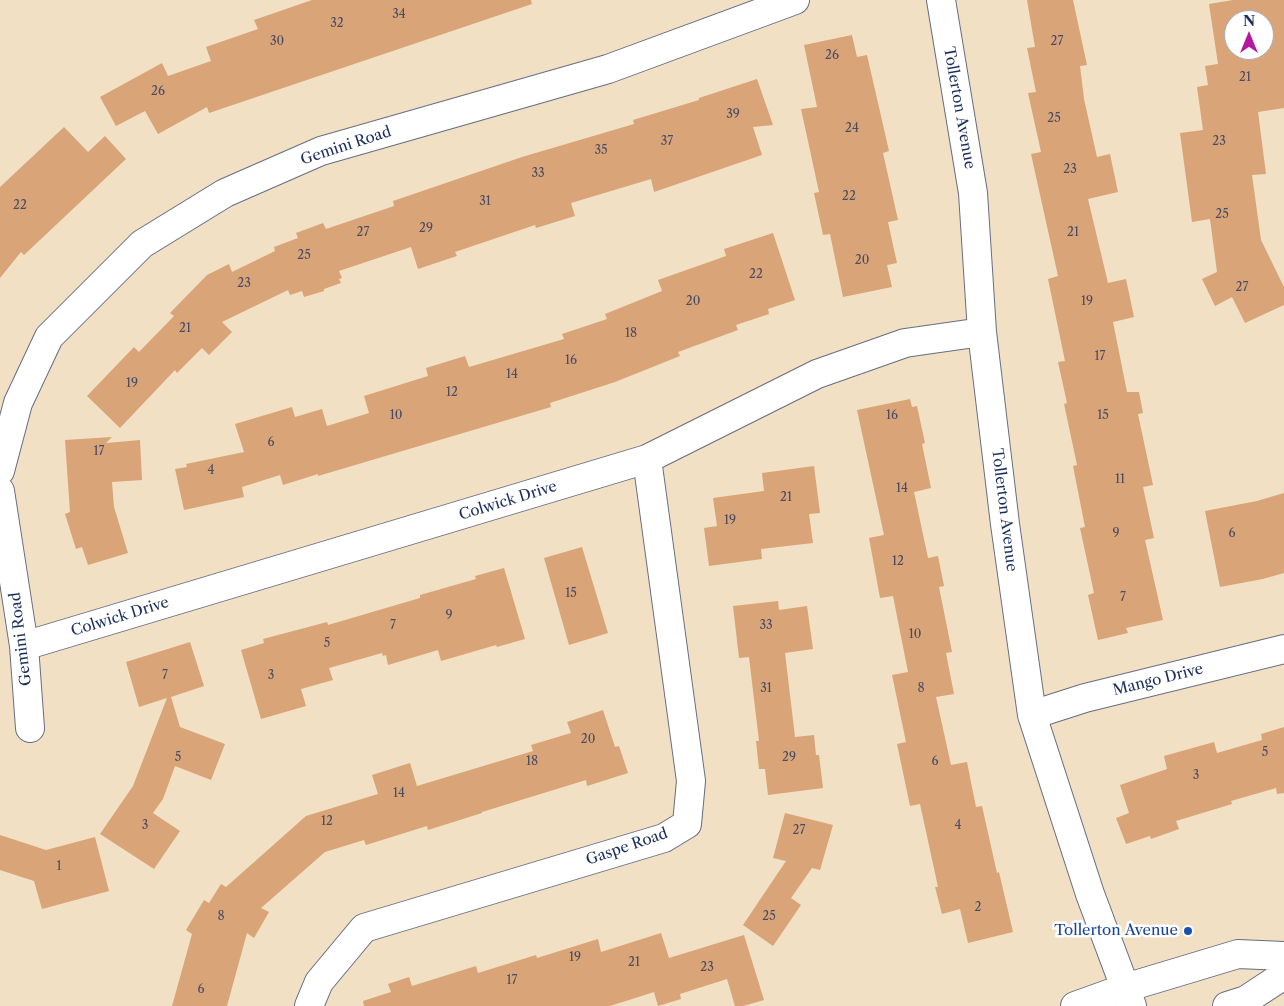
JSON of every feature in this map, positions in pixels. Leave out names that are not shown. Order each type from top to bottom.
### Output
[{"type":"street","name":"Gemini Road","points":[[0,472],[18,403],[49,337],[142,244],[225,193],[321,151],[608,69],[795,0]]},
{"type":"street","name":"Tollerton Avenue","points":[[941,0],[973,193],[982,332],[1005,524],[1032,714],[1090,894],[1128,997]]},
{"type":"street","name":"Colwick Drive","points":[[24,646],[647,459],[817,374],[905,343],[982,332]]},
{"type":"street","name":"Gaspe Road","points":[[309,1006],[318,982],[364,928],[664,838],[687,824],[692,781],[647,459]]},
{"type":"street","name":"Gemini Road","points":[[0,491],[24,646],[30,728]]},
{"type":"street","name":"Mango Drive","points":[[1032,714],[1085,698],[1284,649]]},
{"type":"street","points":[[1075,1006],[1128,997],[1238,954],[1284,956]]},
{"type":"street","points":[[1227,1006],[1246,1000],[1284,975]]},
{"type":"building","points":[[312,0],[531,0],[532,4],[209,113],[207,107],[158,134],[145,111],[116,126],[100,97],[162,63],[168,76],[211,61],[206,47],[258,29],[254,20]]},
{"type":"building","points":[[1027,0],[1073,0],[1087,65],[1080,66],[1084,99],[1097,157],[1110,154],[1118,192],[1088,199],[1108,283],[1126,279],[1134,317],[1113,322],[1127,392],[1139,392],[1143,413],[1138,414],[1153,485],[1143,487],[1154,538],[1145,540],[1163,620],[1126,628],[1128,633],[1098,640],[1088,595],[1094,593],[1080,528],[1085,527],[1073,466],[1077,465],[1064,404],[1067,403],[1058,362],[1065,361],[1048,279],[1058,276],[1031,154],[1041,152],[1028,93],[1036,92],[1027,48],[1035,47]]},
{"type":"building","points":[[1233,0],[1284,0],[1284,108],[1258,112],[1266,174],[1252,175],[1261,240],[1284,287],[1284,305],[1245,323],[1232,297],[1215,306],[1202,279],[1217,272],[1210,219],[1192,222],[1180,133],[1203,130],[1197,87],[1208,85],[1205,66],[1218,64],[1209,4]]},
{"type":"building","points":[[852,35],[857,57],[867,55],[889,151],[883,153],[898,220],[888,222],[897,263],[887,265],[892,287],[843,297],[830,234],[823,235],[814,193],[819,192],[801,109],[817,107],[804,45]]},
{"type":"building","points":[[757,79],[773,125],[753,127],[762,155],[654,192],[651,179],[571,203],[575,216],[536,228],[535,225],[455,252],[457,256],[418,269],[411,247],[339,271],[342,278],[339,279],[341,283],[324,289],[324,291],[304,297],[302,291],[290,295],[288,290],[222,322],[232,332],[209,355],[202,348],[177,373],[175,370],[120,428],[87,396],[134,347],[139,352],[174,316],[170,313],[207,275],[229,264],[232,272],[275,251],[274,247],[298,238],[296,233],[323,223],[326,229],[394,206],[393,201],[522,157],[634,124],[633,120],[699,100],[699,98]]},
{"type":"building","points":[[64,127],[88,152],[105,136],[126,159],[24,255],[21,252],[0,278],[0,187]]},
{"type":"building","points":[[773,233],[795,300],[768,309],[769,314],[736,325],[738,330],[678,352],[680,356],[615,382],[550,403],[551,407],[283,485],[280,475],[242,487],[244,497],[184,510],[175,469],[187,467],[186,464],[244,452],[235,424],[292,407],[295,417],[322,409],[327,426],[369,413],[364,396],[428,376],[426,368],[465,356],[469,367],[564,339],[562,334],[607,319],[605,314],[662,291],[658,280],[726,256],[724,249]]},
{"type":"building","points":[[910,399],[912,407],[917,406],[925,443],[922,444],[931,488],[914,492],[928,558],[938,556],[944,586],[939,587],[952,652],[946,653],[954,694],[936,697],[951,765],[967,762],[976,807],[982,806],[1013,932],[968,943],[960,909],[942,914],[935,887],[938,887],[920,804],[910,806],[897,744],[906,742],[892,675],[908,672],[893,596],[880,598],[869,538],[884,535],[857,410]]},
{"type":"building","points":[[112,437],[106,443],[140,440],[142,480],[112,482],[114,507],[128,553],[88,565],[82,547],[76,549],[65,514],[70,512],[65,440]]},
{"type":"building","points":[[814,466],[820,513],[809,514],[813,543],[761,549],[762,559],[709,566],[704,528],[717,526],[713,498],[764,491],[762,473]]},
{"type":"building","points":[[1284,493],[1284,573],[1220,587],[1205,511],[1257,501]]},
{"type":"building","points":[[582,547],[608,633],[569,645],[544,558]]},
{"type":"building","points":[[504,568],[525,639],[497,647],[496,645],[441,661],[438,650],[388,665],[386,655],[383,656],[382,653],[329,668],[333,680],[301,689],[306,706],[261,719],[241,650],[264,643],[263,639],[327,622],[328,625],[420,598],[420,595],[476,579],[475,576]]},
{"type":"building","points":[[778,601],[779,610],[807,606],[813,649],[785,653],[795,737],[814,735],[816,755],[819,755],[823,788],[768,795],[765,769],[759,769],[756,741],[759,741],[749,657],[739,658],[733,606]]},
{"type":"building","points":[[190,642],[204,686],[171,697],[180,727],[225,744],[211,780],[175,766],[163,799],[153,813],[180,831],[154,869],[100,834],[133,786],[167,698],[139,707],[126,662]]},
{"type":"building","points":[[603,710],[615,747],[619,746],[628,773],[587,786],[586,780],[428,830],[427,826],[366,845],[364,840],[325,852],[261,908],[269,912],[254,938],[247,933],[227,1006],[172,1006],[192,934],[186,930],[204,900],[209,903],[221,884],[226,887],[306,816],[378,794],[372,775],[410,763],[417,786],[533,751],[531,745],[571,733],[567,722]]},
{"type":"building","points":[[1284,727],[1284,793],[1277,794],[1276,788],[1231,801],[1232,804],[1176,821],[1179,829],[1151,839],[1150,836],[1126,844],[1116,818],[1129,813],[1120,785],[1167,769],[1164,756],[1214,742],[1217,753],[1262,740],[1261,734]]},
{"type":"building","points":[[785,813],[833,825],[820,870],[812,868],[791,898],[801,905],[773,946],[743,925],[786,861],[773,858]]},
{"type":"building","points":[[0,835],[46,850],[95,837],[109,891],[42,909],[34,881],[0,870]]},
{"type":"building","points":[[661,933],[669,958],[744,935],[764,1000],[743,1006],[735,1006],[727,979],[680,994],[681,999],[658,1006],[654,992],[610,1006],[364,1006],[363,1001],[391,992],[388,984],[409,977],[412,986],[476,966],[478,973],[536,955],[537,958],[598,939],[601,952]]},
{"type":"place","name":"Tollerton Avenue","points":[[1188,931]]}]
